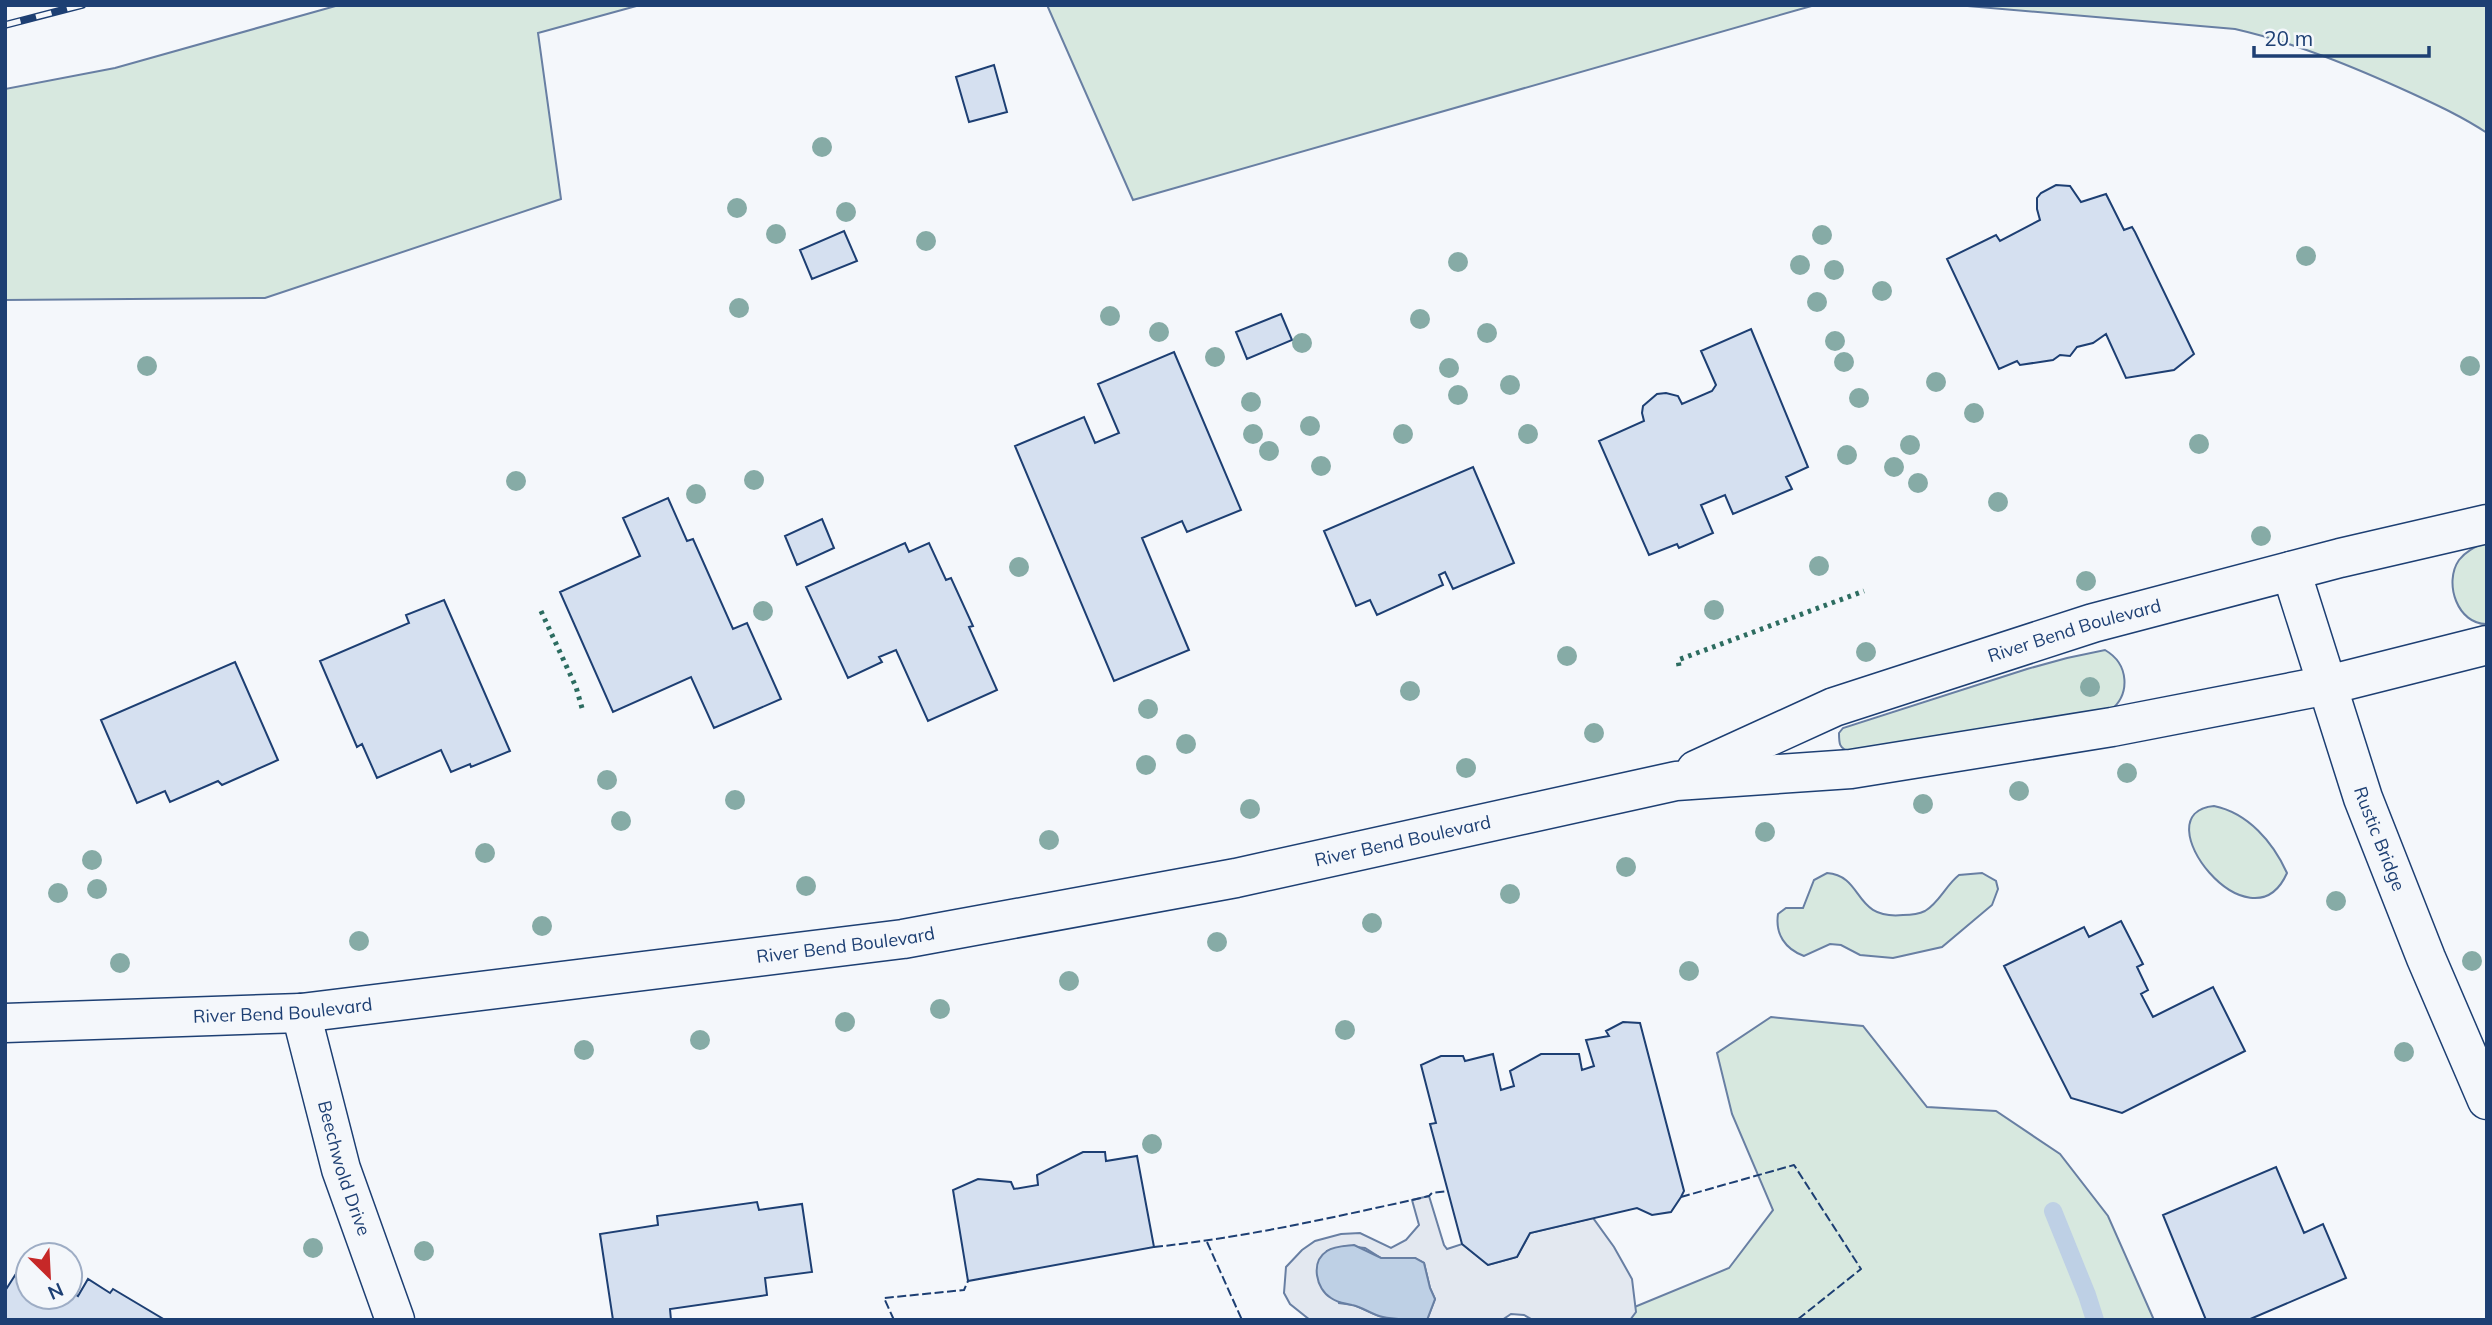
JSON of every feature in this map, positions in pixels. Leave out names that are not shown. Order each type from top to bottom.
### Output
[{"type":"street","name":"River Bend Boulevard","points":[[1676,781],[1834,707],[2093,623],[2291,571],[2487,524]]},
{"type":"street","name":"Rustic Bridge","points":[[2291,571],[2371,821],[2487,1100]]},
{"type":"street","name":"River Bend Boulevard","points":[[5,1023],[301,1013],[903,939],[1236,878],[1676,781],[1851,769],[2112,727],[2328,685],[2487,645]]},
{"type":"street","name":"Beechwold Drive","points":[[301,1013],[341,1169],[395,1320]]},
{"type":"shaded area","points":[[339,5],[640,5],[538,33],[561,199],[265,298],[5,300],[5,89],[115,68]]},
{"type":"shaded area","points":[[1047,5],[1815,5],[1133,200]]},
{"type":"shaded area","points":[[1956,5],[2487,5],[2487,133],[2390,83],[2280,41],[2235,29]]},
{"type":"shaded area","points":[[2487,541],[2487,624],[2468,618],[2461,610],[2453,591],[2453,580],[2454,569],[2459,560]]},
{"type":"shaded area","points":[[2105,650],[2119,663],[2124,679],[2121,696],[2110,711],[1850,752],[1840,745],[1839,733],[1843,728],[2027,669]]},
{"type":"shaded area","points":[[2214,806],[2248,822],[2274,850],[2287,873],[2270,894],[2250,898],[2229,889],[2209,872],[2195,852],[2189,831],[2194,814]]},
{"type":"shaded area","points":[[1827,873],[1848,882],[1867,905],[1887,915],[1911,915],[1925,911],[1959,875],[1982,873],[1996,881],[1998,889],[1992,905],[1942,947],[1893,958],[1860,955],[1841,945],[1830,944],[1804,956],[1783,940],[1778,928],[1778,914],[1786,908],[1803,908],[1814,880]]},
{"type":"shaded area","points":[[1771,1017],[1863,1026],[1927,1107],[1996,1111],[2060,1154],[2108,1216],[2154,1320],[1603,1320],[1729,1268],[1773,1210],[1732,1114],[1717,1053]]},
{"type":"shaded area","points":[[1429,1196],[1447,1249],[1462,1244],[1488,1265],[1517,1257],[1530,1233],[1593,1218],[1632,1279],[1636,1312],[1630,1320],[1533,1320],[1524,1315],[1511,1314],[1502,1320],[1427,1320],[1435,1299],[1424,1263],[1415,1258],[1381,1258],[1365,1248],[1346,1246],[1327,1251],[1339,1303],[1401,1320],[1310,1320],[1290,1304],[1284,1293],[1286,1267],[1302,1250],[1315,1241],[1341,1234],[1360,1233],[1391,1248],[1406,1240],[1419,1225],[1412,1200]]},
{"type":"water","points":[[1354,1245],[1381,1258],[1415,1258],[1424,1263],[1435,1299],[1427,1320],[1379,1316],[1336,1301],[1326,1294],[1317,1275],[1318,1262],[1333,1248]]},
{"type":"building","points":[[994,65],[1007,112],[969,122],[956,77]]},
{"type":"building","points":[[2056,185],[2070,186],[2081,202],[2106,194],[2124,230],[2132,227],[2194,354],[2174,370],[2126,378],[2106,334],[2093,343],[2077,347],[2070,356],[2060,355],[2053,360],[2020,365],[2017,361],[1999,369],[1947,259],[1996,235],[2000,241],[2040,220],[2037,198]]},
{"type":"building","points":[[844,231],[857,261],[812,279],[800,250]]},
{"type":"building","points":[[1281,314],[1292,340],[1247,359],[1236,332]]},
{"type":"building","points":[[1751,329],[1808,467],[1786,477],[1792,489],[1733,514],[1725,495],[1701,505],[1713,533],[1679,548],[1677,544],[1649,555],[1599,441],[1644,421],[1643,406],[1657,394],[1678,396],[1682,404],[1712,391],[1716,385],[1701,351]]},
{"type":"building","points":[[1174,352],[1241,510],[1187,532],[1182,521],[1142,538],[1189,650],[1114,681],[1015,446],[1084,417],[1095,443],[1119,433],[1098,384]]},
{"type":"building","points":[[1473,467],[1514,563],[1453,589],[1445,572],[1439,575],[1443,585],[1377,615],[1370,600],[1356,606],[1324,531]]},
{"type":"building","points":[[668,498],[687,541],[693,539],[733,629],[747,623],[781,699],[714,728],[691,677],[613,712],[560,592],[640,556],[623,518]]},
{"type":"building","points":[[822,519],[834,548],[797,565],[785,536]]},
{"type":"building","points":[[905,543],[909,552],[929,543],[946,580],[951,578],[973,626],[969,627],[997,690],[928,721],[896,650],[879,657],[882,662],[848,678],[806,587]]},
{"type":"building","points":[[444,600],[510,751],[451,772],[441,750],[377,778],[362,744],[357,747],[320,661],[409,623],[406,615]]},
{"type":"building","points":[[235,662],[278,760],[222,785],[218,781],[170,802],[165,791],[137,803],[101,720]]},
{"type":"building","points":[[2121,921],[2143,964],[2137,967],[2148,990],[2141,994],[2153,1017],[2213,987],[2245,1051],[2122,1113],[2071,1098],[2004,966],[2084,927],[2089,937]]},
{"type":"building","points":[[1623,1022],[1640,1023],[1684,1191],[1681,1197],[1671,1212],[1652,1215],[1637,1208],[1530,1233],[1517,1257],[1488,1265],[1462,1244],[1430,1124],[1436,1123],[1421,1065],[1441,1056],[1463,1056],[1465,1061],[1493,1054],[1501,1090],[1514,1086],[1510,1071],[1541,1054],[1579,1054],[1582,1070],[1594,1066],[1586,1040],[1609,1036],[1606,1031]]},
{"type":"building","points":[[1083,1152],[1105,1152],[1106,1161],[1137,1156],[1154,1247],[968,1281],[953,1190],[978,1179],[1011,1182],[1014,1189],[1038,1185],[1037,1175]]},
{"type":"building","points":[[2276,1167],[2304,1233],[2323,1224],[2346,1278],[2248,1320],[2206,1320],[2163,1215]]},
{"type":"building","points":[[757,1202],[759,1210],[802,1204],[812,1272],[765,1278],[767,1295],[670,1309],[671,1320],[613,1320],[600,1234],[658,1225],[657,1216]]},
{"type":"building","points":[[14,1277],[14,1311],[84,1311],[84,1286],[88,1279],[110,1293],[113,1289],[165,1320],[5,1320],[5,1291]]},
{"type":"waterway","points":[[2053,1211],[2095,1320]]},
{"type":"railway","points":[[5,25],[82,5]]},
{"type":"hedge","points":[[1679,666],[1678,660],[1864,591]]},
{"type":"hedge","points":[[541,611],[576,687],[582,708]]},
{"type":"fence","points":[[1681,1197],[1794,1165],[1861,1269],[1797,1320]]},
{"type":"fence","points":[[1154,1247],[1283,1227],[1448,1191]]},
{"type":"fence","points":[[1207,1242],[1242,1320]]},
{"type":"fence","points":[[894,1320],[884,1298],[964,1290],[968,1281]]}]
